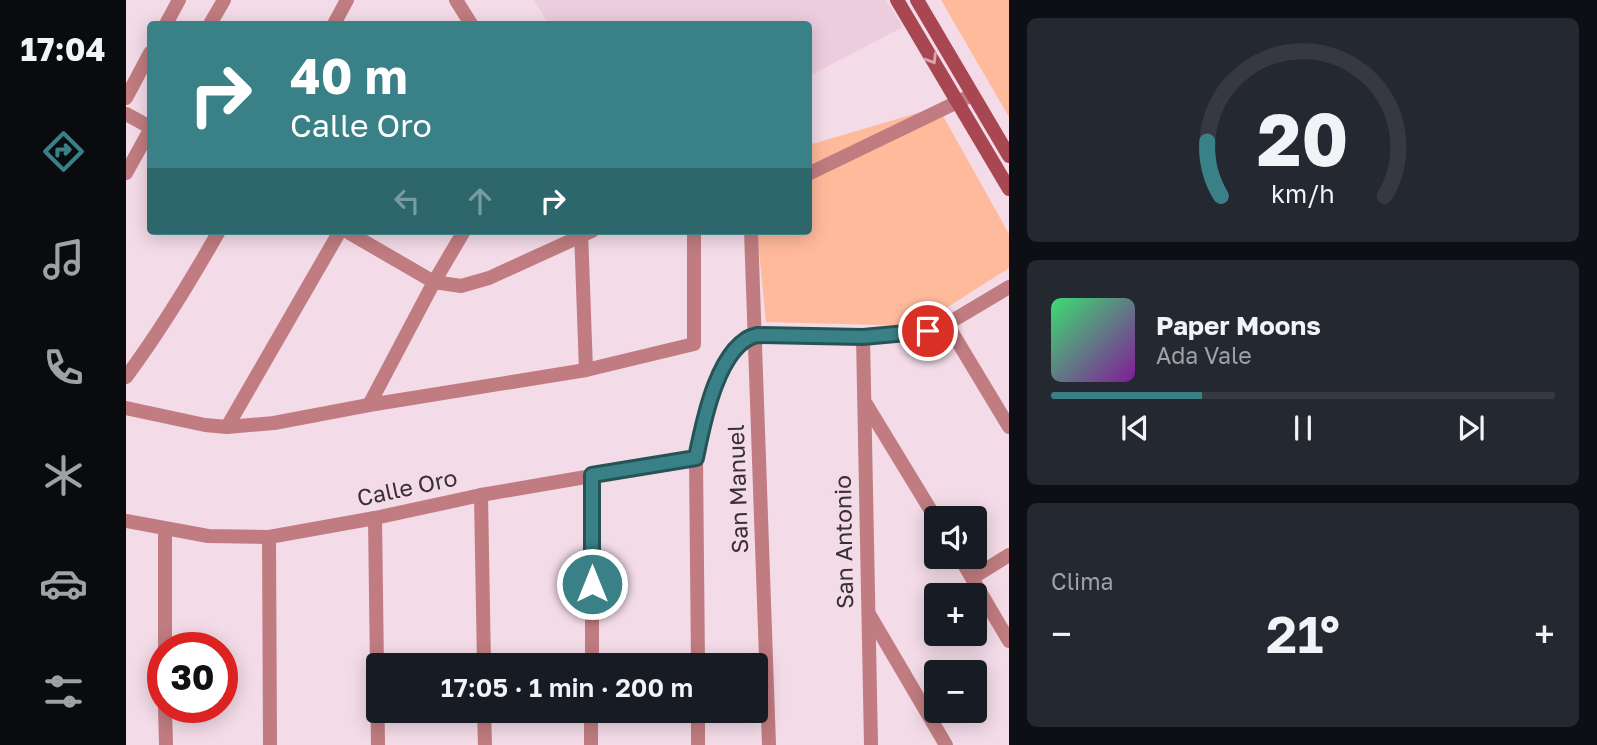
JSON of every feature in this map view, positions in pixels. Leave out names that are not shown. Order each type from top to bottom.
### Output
[{"type":"main road","points":[[897,0],[1009,189]]},
{"type":"main road","points":[[917,0],[1009,156]]},
{"type":"street","points":[[168,21],[179,0]]},
{"type":"street","points":[[212,21],[223,0]]},
{"type":"street","points":[[336,21],[347,0]]},
{"type":"street","points":[[126,98],[147,58]]},
{"type":"street","points":[[812,172],[972,95]]},
{"type":"street","points":[[126,114],[147,127]]},
{"type":"street","points":[[126,173],[147,134]]},
{"type":"street","points":[[126,377],[179,302],[217,235]]},
{"type":"street","points":[[227,427],[338,235]]},
{"type":"street","points":[[353,235],[434,282],[461,286],[489,278],[581,235]]},
{"type":"street","points":[[369,405],[462,235]]},
{"type":"street","points":[[585,235],[586,370]]},
{"type":"street","points":[[126,408],[205,425],[227,427],[274,423],[586,370],[694,344],[694,235]]},
{"type":"street","name":"San Manuel","points":[[751,235],[757,335],[769,745]]},
{"type":"street","points":[[698,653],[696,458],[708,404],[738,344],[746,337],[757,335],[863,337],[928,331],[947,324],[1009,287]]},
{"type":"street","points":[[947,324],[1009,427]]},
{"type":"street","name":"San Antonio","points":[[863,337],[871,745]]},
{"type":"street","points":[[865,402],[928,506]]},
{"type":"street","name":"Calle Oro","points":[[126,521],[227,538],[269,537],[481,495],[696,458]]},
{"type":"street","points":[[592,475],[592,653]]},
{"type":"street","points":[[481,495],[484,653]]},
{"type":"street","points":[[374,518],[378,745]]},
{"type":"street","points":[[165,529],[165,632]]},
{"type":"street","points":[[269,537],[270,745]]},
{"type":"street","points":[[972,578],[1009,555]]},
{"type":"street","points":[[967,569],[1009,641]]},
{"type":"street","points":[[868,612],[946,745]]},
{"type":"street","points":[[165,723],[166,745]]},
{"type":"street","points":[[484,723],[485,745]]},
{"type":"street","points":[[591,745],[592,723]]},
{"type":"street","points":[[698,723],[698,745]]},
{"type":"shaded area","points":[[534,0],[886,0],[903,27],[812,74],[812,21],[547,21]]},
{"type":"shaded area","points":[[941,0],[1009,0],[1009,117]]},
{"type":"shaded area","points":[[938,107],[1009,234],[1009,268],[918,326],[766,322],[757,235],[812,235],[812,144]]},
{"type":"route","points":[[592,584],[592,475],[696,458],[708,404],[722,372],[738,344],[746,337],[863,337],[928,331]]}]
